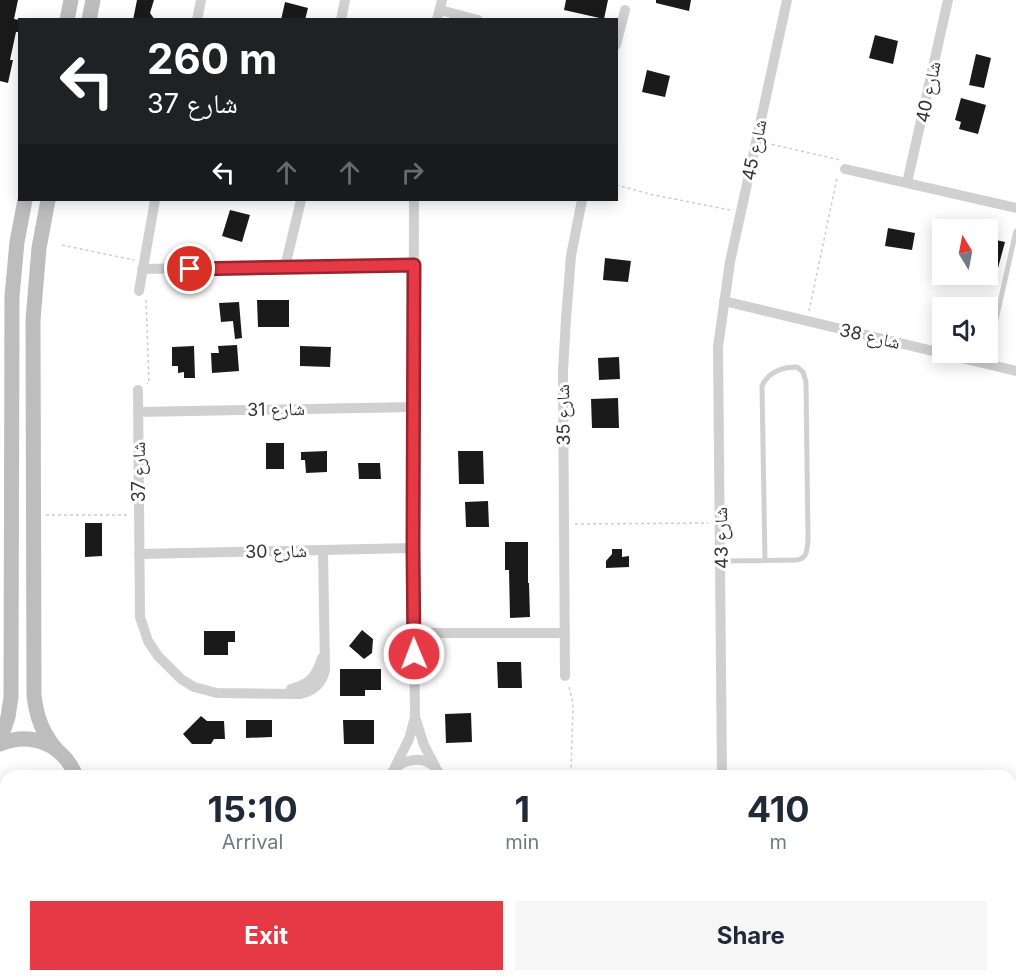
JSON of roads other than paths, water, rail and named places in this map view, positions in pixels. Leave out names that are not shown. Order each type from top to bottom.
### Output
[{"type":"main road","points":[[67,18],[71,0]]},
{"type":"main road","points":[[88,18],[93,0]]},
{"type":"main road","points":[[0,742],[11,698],[11,305],[17,242],[26,201]]},
{"type":"main road","points":[[48,201],[37,266],[33,320],[34,695],[42,728],[56,749]]},
{"type":"main road","points":[[0,742],[21,738],[45,743],[65,757],[73,770]]},
{"type":"street","points":[[197,18],[201,0]]},
{"type":"street","points":[[341,18],[345,0]]},
{"type":"street","name":"شارع 45","points":[[724,301],[740,212],[787,0]]},
{"type":"street","name":"شارع 40","points":[[907,183],[948,0]]},
{"type":"street","points":[[440,10],[470,18]]},
{"type":"street","points":[[618,37],[625,10]]},
{"type":"street","points":[[841,171],[907,183],[1016,208]]},
{"type":"street","points":[[143,294],[143,266],[155,201]]},
{"type":"street","points":[[285,267],[301,201]]},
{"type":"street","points":[[391,770],[409,739],[415,717],[414,201]]},
{"type":"street","name":"شارع 35","points":[[565,676],[563,371],[571,256],[582,201]]},
{"type":"street","points":[[143,266],[414,265]]},
{"type":"street","name":"شارع 38","points":[[724,301],[1016,370]]},
{"type":"street","name":"شارع 43","points":[[722,770],[718,366],[724,301]]},
{"type":"street","name":"شارع 37","points":[[138,390],[139,554]]},
{"type":"street","name":"شارع 31","points":[[138,412],[414,407]]},
{"type":"street","name":"شارع 30","points":[[139,554],[413,548]]},
{"type":"street","points":[[139,554],[140,617],[148,641],[158,657],[182,679],[202,690],[217,693],[276,693],[307,684],[318,670],[324,647],[323,550]]},
{"type":"street","points":[[414,633],[564,633]]},
{"type":"street","points":[[415,717],[424,745],[439,770]]},
{"type":"street","points":[[393,770],[403,762],[421,760],[437,770]]},
{"type":"lane","points":[[998,311],[1016,231]]},
{"type":"lane","points":[[721,561],[765,561],[800,560],[807,552],[806,382],[801,369],[797,367],[785,367],[763,382],[765,561]]}]
